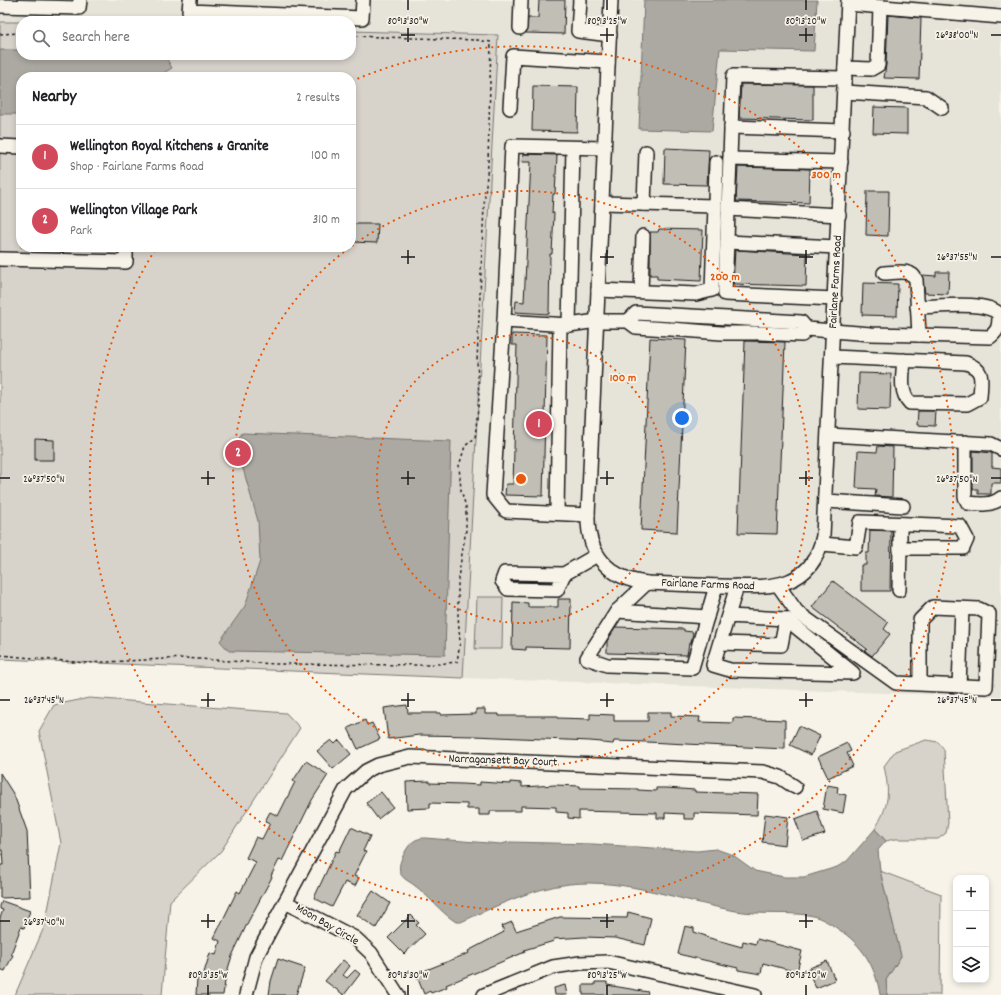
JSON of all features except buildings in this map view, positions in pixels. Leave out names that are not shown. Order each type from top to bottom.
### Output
[{"type":"street","points":[[0,6],[79,8],[80,0]]},
{"type":"street","points":[[190,0],[189,11],[313,16]]},
{"type":"street","points":[[356,18],[362,18],[362,0]]},
{"type":"street","points":[[520,28],[521,0]]},
{"type":"street","points":[[580,0],[578,31],[610,35]]},
{"type":"street","name":"Fairlane Farms Road","points":[[611,0],[588,515],[589,535],[597,555],[607,566],[618,575],[632,581],[647,583],[764,587],[778,585],[792,580],[804,572],[816,557],[822,544],[826,501],[848,2]]},
{"type":"street","points":[[848,2],[880,7],[1001,17]]},
{"type":"street","points":[[598,290],[696,294],[712,290],[722,207],[730,159],[733,76],[845,73],[871,69],[878,65],[880,7]]},
{"type":"street","points":[[510,108],[513,56],[608,62]]},
{"type":"street","points":[[844,92],[926,97],[942,108]]},
{"type":"street","points":[[731,127],[842,131]]},
{"type":"street","points":[[0,146],[16,147]]},
{"type":"street","points":[[588,515],[506,511],[493,495],[504,321],[512,146],[604,148]]},
{"type":"street","points":[[557,513],[573,148]]},
{"type":"street","points":[[644,204],[646,152]]},
{"type":"street","points":[[730,159],[841,162]]},
{"type":"street","points":[[716,162],[727,242],[725,294],[835,299]]},
{"type":"street","points":[[602,203],[722,207],[839,214]]},
{"type":"street","points":[[641,292],[643,236]]},
{"type":"street","points":[[727,242],[837,247]]},
{"type":"street","points":[[0,258],[126,262],[126,252]]},
{"type":"street","points":[[884,273],[908,272],[915,276],[918,335]]},
{"type":"street","points":[[628,321],[636,314],[717,316],[801,322],[807,329],[871,334],[990,337],[997,332],[999,325],[999,314],[995,310],[984,306],[917,307]]},
{"type":"street","points":[[504,321],[565,325],[597,321],[628,321],[636,327],[721,333],[802,335],[807,329]]},
{"type":"street","points":[[832,357],[904,360],[966,363],[976,367],[981,375],[980,397],[967,404],[910,403],[906,398],[903,386],[904,360]]},
{"type":"street","points":[[829,435],[990,444],[1001,449]]},
{"type":"street","points":[[964,442],[964,497],[968,503],[986,504],[998,501],[1001,498]]},
{"type":"street","points":[[826,501],[903,506]]},
{"type":"street","points":[[822,544],[856,547],[860,522],[960,526],[967,539],[962,548],[900,548]]},
{"type":"street","points":[[899,590],[900,524]]},
{"type":"street","points":[[564,574],[597,555]]},
{"type":"street","points":[[647,583],[617,611],[587,658],[607,665],[692,668],[716,586]]},
{"type":"street","points":[[778,585],[797,612],[896,683],[986,687],[989,614],[980,610],[933,607],[920,620],[920,684]]},
{"type":"street","points":[[728,616],[786,619],[852,672],[730,670],[713,665],[737,586]]},
{"type":"street","points":[[959,686],[962,609]]},
{"type":"street","points":[[617,611],[707,617]]},
{"type":"street","points":[[720,643],[781,645],[786,619]]},
{"type":"street","name":"Narragansett Bay Court","points":[[285,902],[346,788],[366,771],[393,760],[410,757],[763,772],[780,777],[795,787]]},
{"type":"street","name":"Moon Bay Circle","points":[[246,995],[256,956],[285,902],[355,938],[371,953],[398,995]]},
{"type":"street","points":[[484,995],[553,967],[580,963],[608,962],[755,995]]},
{"type":"path","points":[[0,34],[16,33]]},
{"type":"path","points":[[0,655],[86,663],[184,658],[276,664],[427,665],[457,662],[460,642],[458,578],[466,530],[466,507],[459,466],[466,446],[475,438],[479,397],[477,361],[484,206],[488,164],[491,42],[477,40],[356,36]]},
{"type":"shaded area","points":[[0,0],[1001,0],[1001,697],[463,678],[498,35],[356,31],[356,16],[16,16],[16,22],[0,22]]},
{"type":"shaded area","points":[[644,0],[817,0],[814,51],[720,49],[712,131],[639,129]]},
{"type":"shaded area","points":[[0,22],[16,22],[16,60],[356,60],[356,31],[498,35],[463,678],[0,659]]},
{"type":"shaded area","points":[[0,50],[16,50],[16,60],[167,60],[172,68],[165,72],[16,72],[16,114],[0,114]]},
{"type":"shaded area","points":[[242,433],[451,441],[445,655],[229,651],[220,641],[245,606],[260,561],[258,521],[236,444]]},
{"type":"shaded area","points":[[477,597],[503,597],[502,649],[475,649]]},
{"type":"shaded area","points":[[89,698],[286,713],[300,728],[221,851],[170,901],[162,995],[15,995],[45,925],[61,843],[39,731],[54,705]]},
{"type":"shaded area","points":[[926,740],[938,742],[944,749],[948,823],[946,833],[938,839],[894,839],[886,841],[875,829],[886,806],[887,799],[887,784],[884,766],[895,751]]},
{"type":"shaded area","points":[[875,829],[886,841],[878,850],[880,871],[901,956],[886,980],[887,995],[880,995],[875,975],[861,949],[847,935],[820,918],[799,914],[736,911],[633,887],[591,883],[555,886],[527,894],[461,922],[456,922],[445,914],[419,889],[404,878],[400,872],[400,864],[409,846],[416,840],[425,838],[501,844],[510,842],[593,844],[697,851],[716,849],[733,855],[755,871],[784,877],[804,877],[837,867],[847,861]]},
{"type":"shaded area","points":[[880,871],[941,894],[940,995],[887,995],[886,980],[901,956]]},
{"type":"place","name":"Wellington Royal Kitchens & Granite","points":[[539,424]]},
{"type":"place","name":"Wellington Village Park","points":[[238,453]]}]
